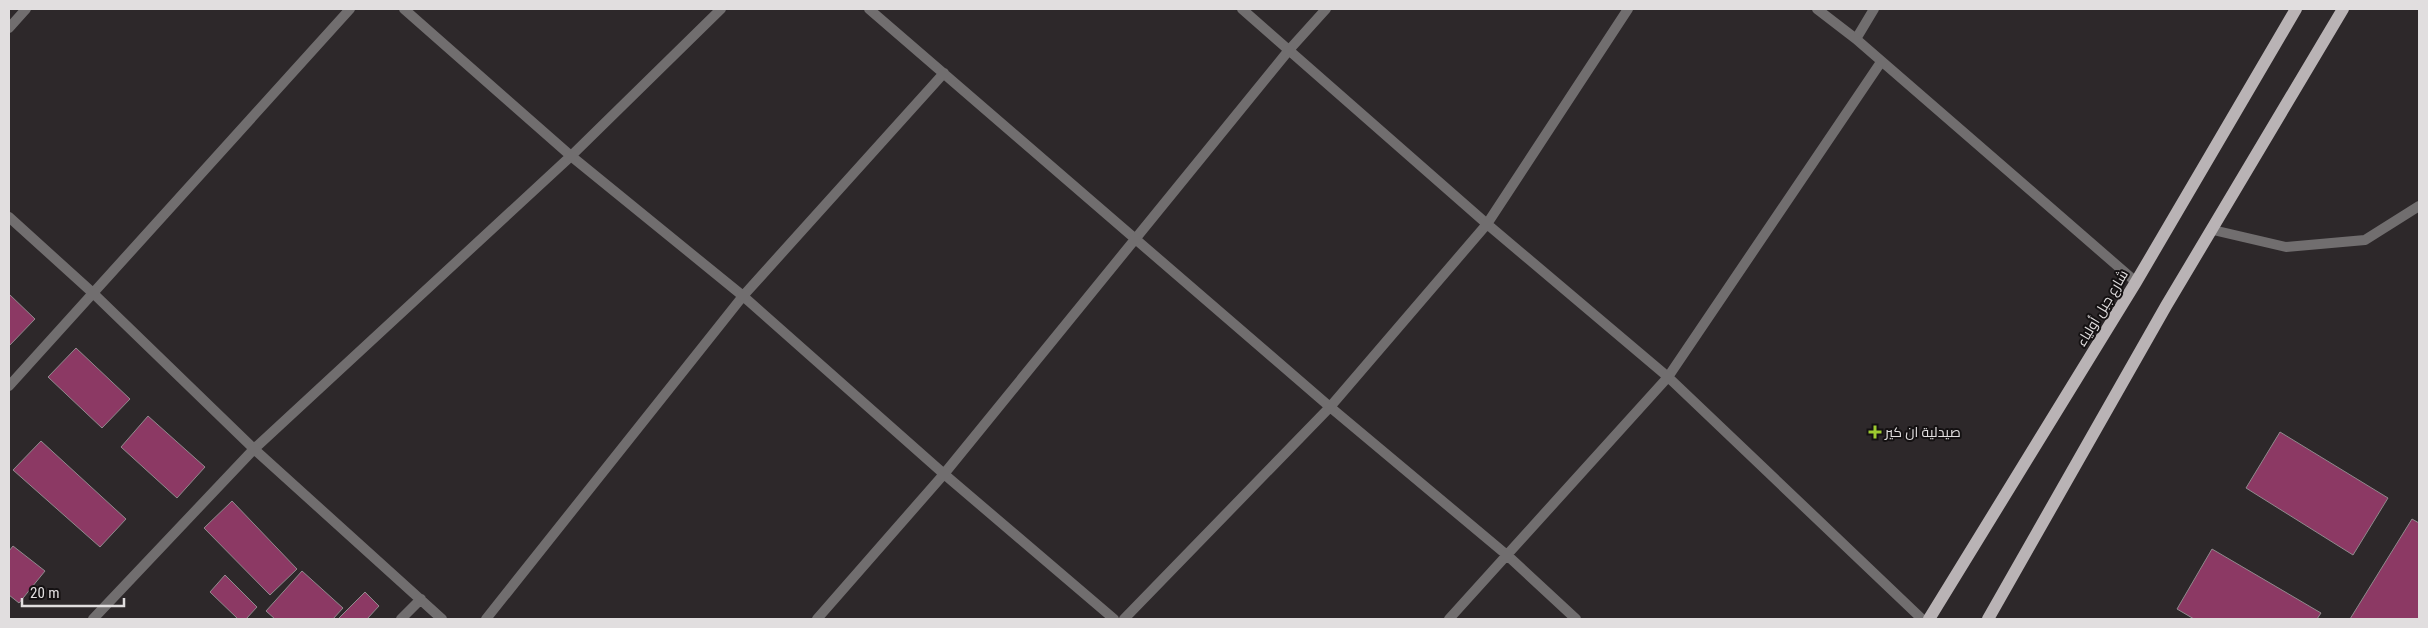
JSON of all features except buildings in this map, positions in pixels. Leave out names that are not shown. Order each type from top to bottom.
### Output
[{"type":"main road","name":"شارع جبل أولياء","points":[[1930,619],[2136,282],[2296,9]]},
{"type":"main road","points":[[1988,619],[2166,306],[2343,9]]},
{"type":"street","points":[[9,28],[26,9]]},
{"type":"street","points":[[9,386],[350,9]]},
{"type":"street","points":[[404,9],[571,156],[744,296],[944,474],[1114,619]]},
{"type":"street","points":[[93,619],[254,450],[571,156],[721,9]]},
{"type":"street","points":[[869,9],[1330,407],[1508,556],[1576,619]]},
{"type":"street","points":[[1242,9],[1487,224],[1668,377],[1922,619]]},
{"type":"street","points":[[817,619],[944,474],[1289,50],[1326,9]]},
{"type":"street","points":[[1124,619],[1330,407],[1487,224],[1628,9]]},
{"type":"street","points":[[1817,9],[1856,39],[2136,282]]},
{"type":"street","points":[[1856,39],[1874,9]]},
{"type":"street","points":[[1449,619],[1668,377],[1881,62]]},
{"type":"street","points":[[486,619],[744,296],[944,73]]},
{"type":"street","points":[[2213,230],[2286,247],[2365,240],[2419,206]]},
{"type":"street","points":[[9,217],[94,294],[254,450],[442,619]]},
{"type":"street","points":[[401,619],[421,599]]},
{"type":"place","name":"صيدلية ان كير","points":[[1875,432]]}]
